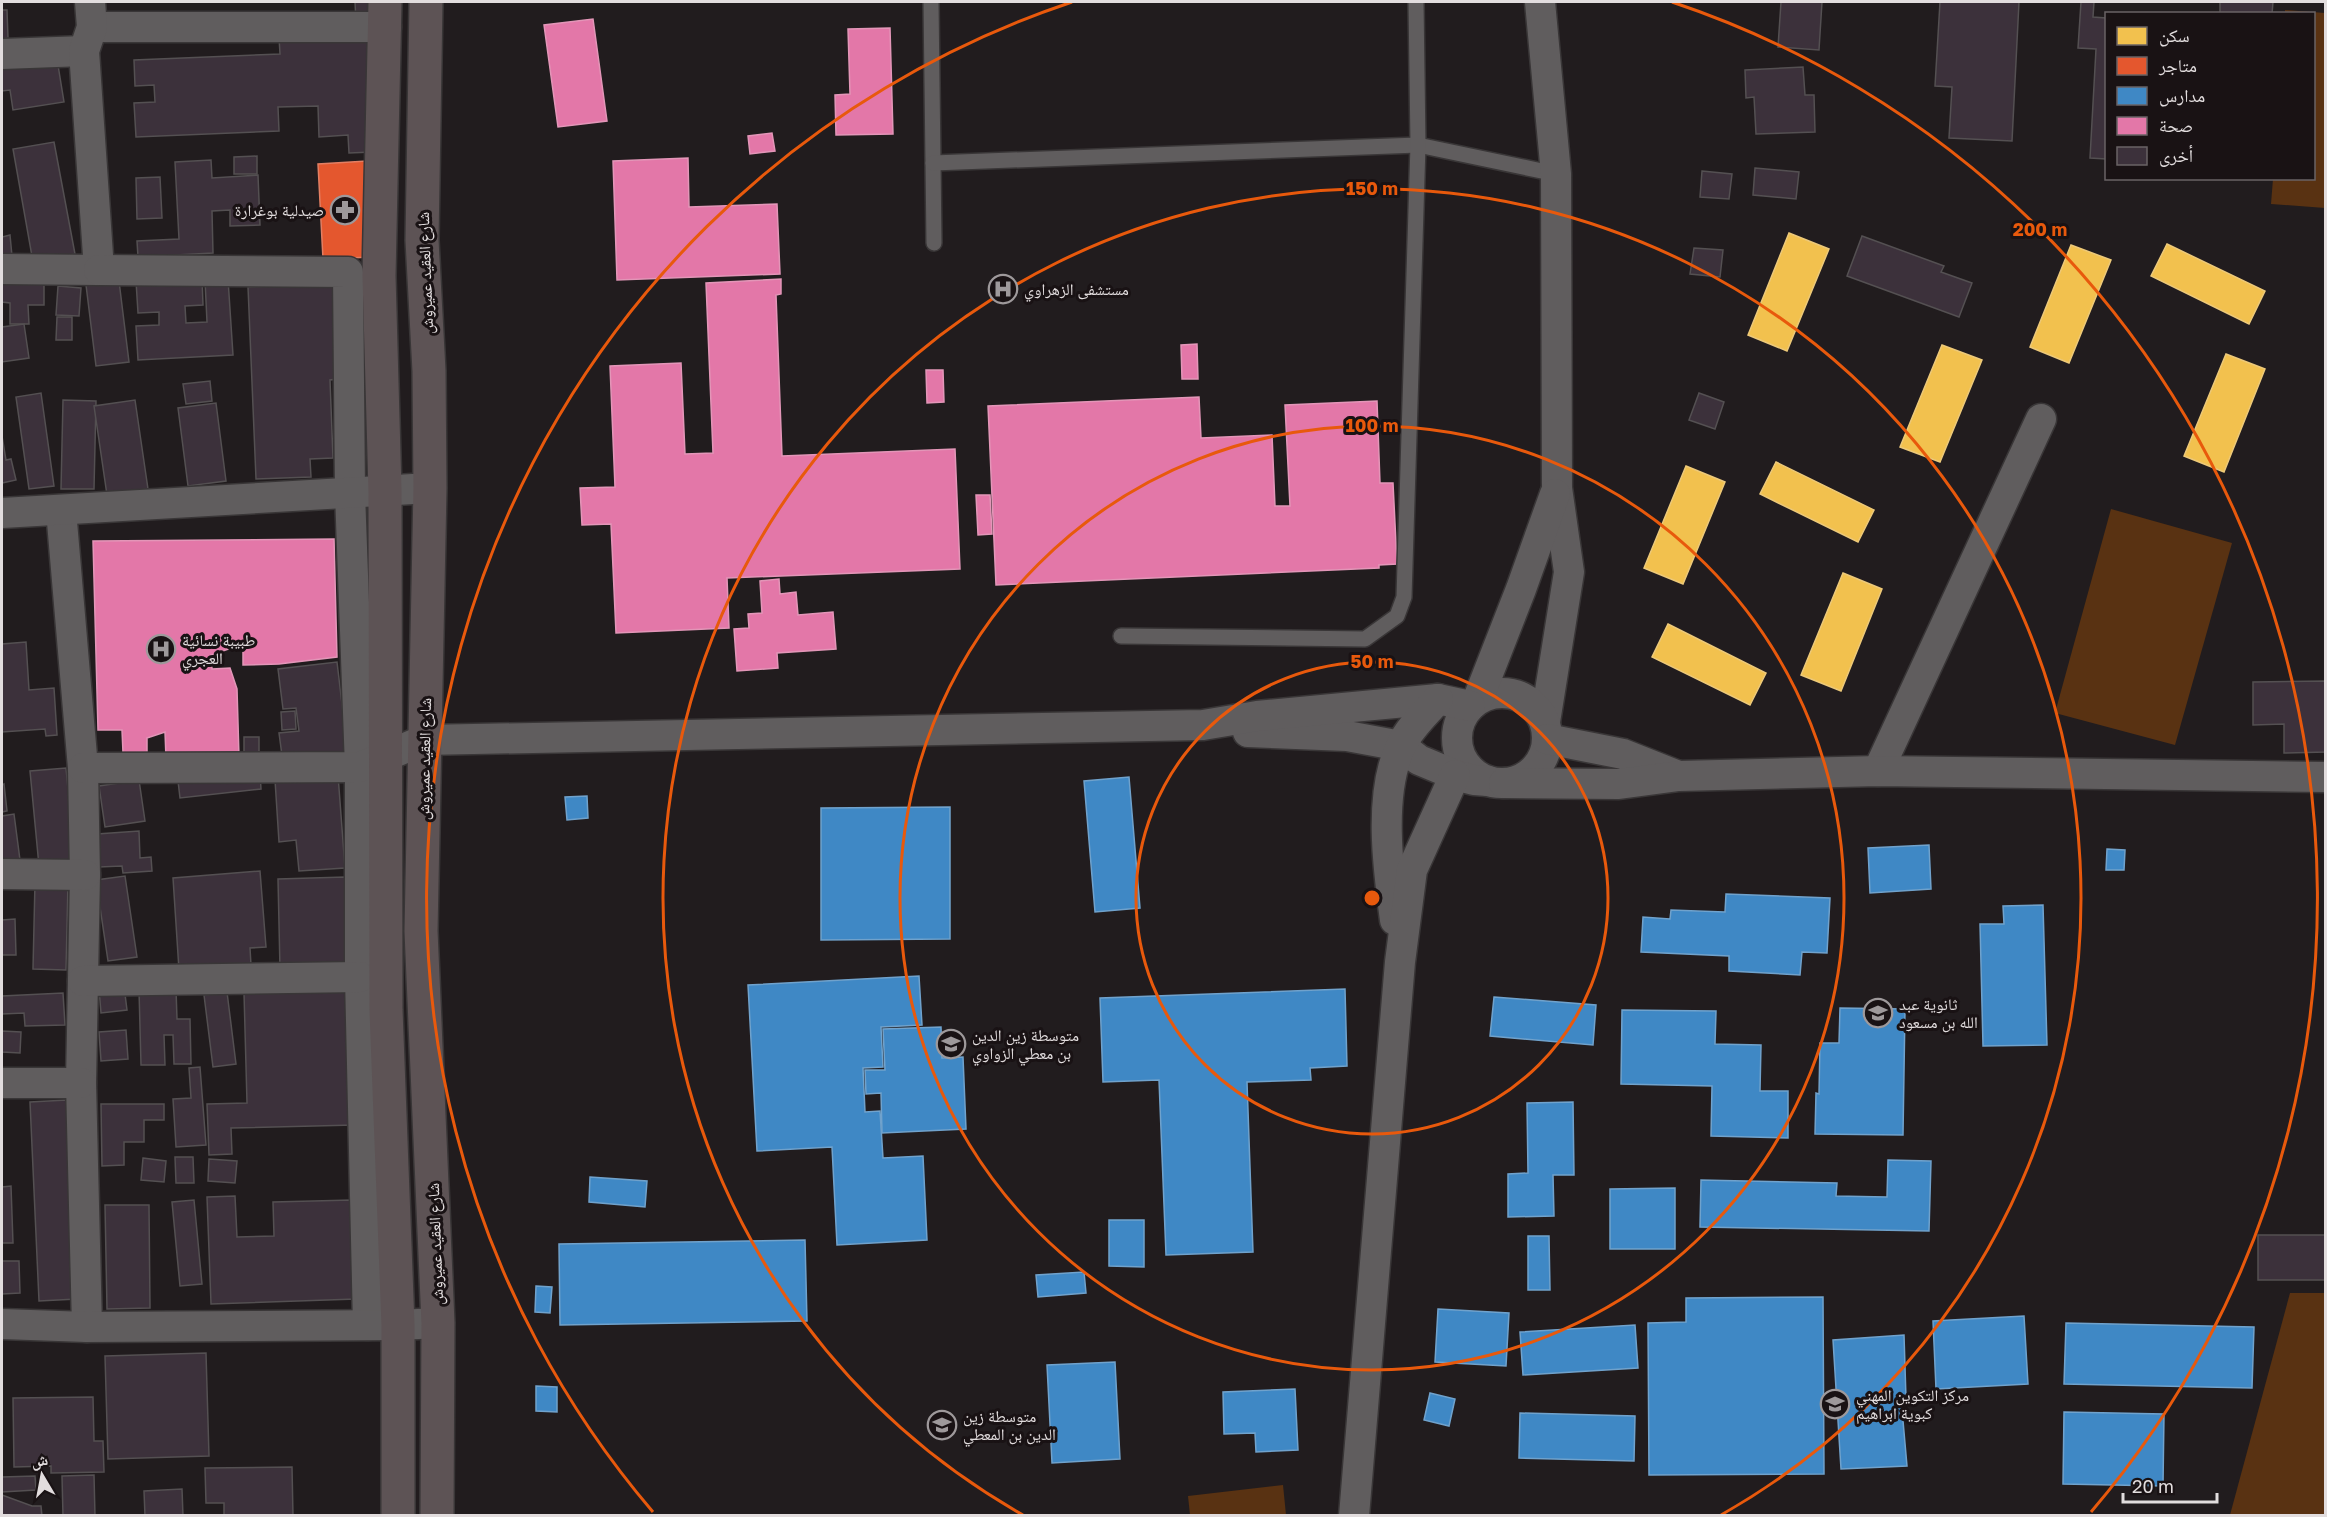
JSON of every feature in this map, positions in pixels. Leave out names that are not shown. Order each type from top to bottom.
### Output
[{"type":"main road","name":"شارع العقيد عميروش","points":[[426,2],[422,240],[429,371],[430,488],[422,931],[438,1323],[437,1515]]},
{"type":"main road","points":[[385,14],[363,274],[385,491],[372,762],[386,1010],[383,1325],[398,1515]]},
{"type":"street","points":[[1540,2],[1556,174],[1557,488],[1569,572],[1546,731],[1545,753],[1539,764],[1523,777],[1496,782],[1474,774],[1464,763],[1457,749],[1456,734],[1461,718],[1474,702],[1521,589],[1557,488]]},
{"type":"street","points":[[2,54],[89,26],[385,14]]},
{"type":"street","points":[[89,26],[99,270]]},
{"type":"street","points":[[2,269],[363,274],[350,493],[372,762],[360,977],[383,1325]]},
{"type":"street","points":[[1878,771],[2041,418]]},
{"type":"street","points":[[2,513],[430,488]]},
{"type":"street","points":[[61,510],[83,768],[85,875],[81,1083],[87,1327]]},
{"type":"street","points":[[83,768],[372,762],[424,740],[1203,725],[1257,716],[1438,699],[1474,702],[1503,692],[1516,695],[1538,710],[1546,731]]},
{"type":"street","points":[[1401,962],[1387,859],[1392,774],[1401,746],[1411,730],[1438,699]]},
{"type":"street","points":[[1203,725],[1260,734],[1347,736],[1401,746],[1419,760],[1455,775],[1496,782],[1619,784],[1679,776],[1878,771],[2325,777]]},
{"type":"street","points":[[1546,731],[1623,754],[1679,776]]},
{"type":"street","points":[[1354,1515],[1401,962],[1412,870],[1455,775]]},
{"type":"street","points":[[2,874],[85,875]]},
{"type":"street","points":[[83,981],[360,977]]},
{"type":"street","points":[[2,1083],[81,1083]]},
{"type":"street","points":[[2,1324],[87,1327],[438,1323]]},
{"type":"lane","points":[[932,2],[934,243]]},
{"type":"lane","points":[[1121,636],[1365,639],[1397,616],[1404,597],[1418,145],[1416,2]]},
{"type":"lane","points":[[933,163],[1418,145],[1556,174]]},
{"type":"shaded area","points":[[2285,10],[2312,12],[2285,12]]},
{"type":"shaded area","points":[[2315,12],[2325,13],[2325,208],[2271,204],[2273,180],[2315,180]]},
{"type":"shaded area","points":[[2111,509],[2232,543],[2175,745],[2055,713]]},
{"type":"shaded area","points":[[2290,1293],[2325,1293],[2325,1515],[2230,1515]]},
{"type":"shaded area","points":[[1283,1485],[1286,1515],[1190,1515],[1188,1496]]},
{"type":"building: سكن","points":[[1789,233],[1829,249],[1787,351],[1748,335]]},
{"type":"building: سكن","points":[[2167,244],[2265,291],[2249,324],[2151,276]]},
{"type":"building: سكن","points":[[2071,245],[2111,260],[2069,363],[2030,347]]},
{"type":"building: سكن","points":[[1942,345],[1982,360],[1940,462],[1900,447]]},
{"type":"building: سكن","points":[[2226,354],[2265,369],[2224,472],[2184,456]]},
{"type":"building: سكن","points":[[1776,462],[1874,510],[1858,542],[1760,494]]},
{"type":"building: سكن","points":[[1686,466],[1725,482],[1683,584],[1644,568]]},
{"type":"building: سكن","points":[[1843,573],[1882,589],[1841,691],[1801,675]]},
{"type":"building: سكن","points":[[1668,624],[1766,673],[1750,705],[1652,657]]},
{"type":"building: متاجر","name":"صيدلية بوغرارة","points":[[367,161],[372,257],[323,259],[318,164]]},
{"type":"building: مدارس","points":[[1129,777],[1140,908],[1095,912],[1084,781]]},
{"type":"building: مدارس","points":[[587,796],[588,818],[567,820],[565,797]]},
{"type":"building: مدارس","points":[[950,807],[950,939],[821,940],[821,808]]},
{"type":"building: مدارس","points":[[1929,845],[1931,889],[1870,893],[1868,848]]},
{"type":"building: مدارس","points":[[2107,849],[2125,850],[2124,870],[2106,870]]},
{"type":"building: مدارس","points":[[1726,894],[1830,898],[1827,953],[1802,952],[1800,975],[1729,971],[1729,956],[1641,952],[1643,917],[1670,919],[1671,910],[1725,912]]},
{"type":"building: مدارس","points":[[2043,905],[2047,1045],[1983,1046],[1980,924],[2004,924],[2003,906]]},
{"type":"building: مدارس","points":[[919,976],[922,1025],[881,1027],[883,1067],[863,1068],[865,1112],[880,1111],[883,1158],[923,1156],[927,1240],[837,1245],[832,1147],[757,1151],[748,985]]},
{"type":"building: مدارس","points":[[1345,989],[1347,1066],[1310,1068],[1311,1080],[1247,1082],[1253,1252],[1166,1255],[1159,1080],[1103,1082],[1100,998]]},
{"type":"building: مدارس","points":[[1494,997],[1596,1005],[1593,1045],[1490,1036]]},
{"type":"building: مدارس","points":[[1840,1008],[1905,1009],[1903,1135],[1815,1134],[1820,1043],[1839,1043]]},
{"type":"building: مدارس","points":[[1622,1010],[1716,1011],[1715,1044],[1761,1045],[1760,1091],[1788,1091],[1788,1138],[1711,1136],[1712,1086],[1621,1084]]},
{"type":"building: مدارس","points":[[941,1027],[942,1058],[963,1057],[966,1129],[882,1133],[881,1093],[866,1094],[865,1070],[885,1070],[883,1029]]},
{"type":"building: مدارس","points":[[1573,1102],[1574,1175],[1553,1175],[1554,1216],[1508,1217],[1508,1174],[1528,1173],[1527,1103]]},
{"type":"building: مدارس","points":[[1888,1160],[1931,1161],[1929,1231],[1700,1227],[1701,1180],[1837,1183],[1836,1196],[1887,1197]]},
{"type":"building: مدارس","points":[[590,1177],[647,1181],[645,1207],[589,1202]]},
{"type":"building: مدارس","points":[[1675,1188],[1675,1249],[1610,1249],[1610,1189]]},
{"type":"building: مدارس","points":[[1109,1220],[1144,1220],[1144,1267],[1109,1266]]},
{"type":"building: مدارس","points":[[1528,1236],[1549,1236],[1550,1290],[1528,1290]]},
{"type":"building: مدارس","points":[[805,1240],[807,1321],[560,1325],[559,1244]]},
{"type":"building: مدارس","points":[[1084,1272],[1086,1293],[1038,1297],[1036,1275]]},
{"type":"building: مدارس","points":[[536,1286],[552,1287],[550,1313],[535,1312]]},
{"type":"building: مدارس","points":[[1823,1297],[1824,1474],[1649,1475],[1648,1323],[1686,1322],[1686,1298]]},
{"type":"building: مدارس","points":[[1438,1309],[1509,1313],[1506,1366],[1435,1362]]},
{"type":"building: مدارس","points":[[2024,1316],[2028,1384],[1936,1389],[1933,1321]]},
{"type":"building: مدارس","points":[[2066,1323],[2254,1327],[2252,1388],[2064,1384]]},
{"type":"building: مدارس","points":[[1635,1325],[1638,1368],[1523,1375],[1520,1332]]},
{"type":"building: مدارس","points":[[1904,1335],[1906,1398],[1901,1398],[1907,1466],[1841,1469],[1833,1340]]},
{"type":"building: مدارس","points":[[1115,1362],[1120,1459],[1052,1463],[1047,1365]]},
{"type":"building: مدارس","points":[[536,1386],[557,1387],[557,1412],[536,1411]]},
{"type":"building: مدارس","points":[[1295,1389],[1298,1450],[1256,1452],[1255,1433],[1224,1434],[1223,1392]]},
{"type":"building: مدارس","points":[[1430,1393],[1455,1399],[1449,1426],[1424,1420]]},
{"type":"building: مدارس","points":[[2064,1412],[2164,1414],[2163,1486],[2063,1484]]},
{"type":"building: مدارس","points":[[1520,1413],[1635,1416],[1634,1461],[1519,1458]]},
{"type":"building: صحة","points":[[593,19],[607,121],[558,127],[544,25]]},
{"type":"building: صحة","points":[[890,28],[893,134],[836,135],[835,95],[850,94],[848,29]]},
{"type":"building: صحة","points":[[772,133],[775,151],[750,154],[748,136]]},
{"type":"building: صحة","points":[[688,158],[689,207],[777,204],[780,274],[617,280],[613,161]]},
{"type":"building: صحة","points":[[781,279],[781,294],[776,295],[782,456],[955,449],[960,569],[727,578],[729,628],[616,633],[611,524],[582,525],[580,488],[615,487],[610,366],[681,363],[685,454],[713,453],[706,283]]},
{"type":"building: صحة","points":[[1197,344],[1198,379],[1182,379],[1181,345]]},
{"type":"building: صحة","points":[[926,370],[943,370],[944,402],[927,403]]},
{"type":"building: صحة","points":[[1199,397],[1201,438],[1272,435],[1275,506],[1290,506],[1285,405],[1377,401],[1380,483],[1393,483],[1397,564],[1379,565],[1379,568],[996,585],[988,406]]},
{"type":"building: صحة","points":[[976,495],[990,495],[992,534],[978,535]]},
{"type":"building: صحة","name":"طبيبة نسائية العجري","points":[[334,539],[337,657],[279,664],[243,665],[243,644],[211,655],[212,669],[230,668],[237,689],[239,757],[166,758],[165,732],[147,738],[147,752],[123,753],[122,730],[98,730],[93,541]]},
{"type":"building: صحة","points":[[779,579],[780,594],[796,592],[798,615],[833,612],[836,649],[777,653],[778,668],[737,671],[734,629],[749,628],[748,614],[762,613],[760,581]]},
{"type":"building: أخرى","points":[[355,2],[373,2],[374,22],[356,22]]},
{"type":"building: أخرى","points":[[1781,2],[1822,2],[1819,50],[1778,47]]},
{"type":"building: أخرى","points":[[1940,2],[2019,2],[2012,141],[1949,138],[1952,87],[1935,86]]},
{"type":"building: أخرى","points":[[2081,2],[2094,2],[2093,17],[2105,18],[2105,159],[2090,158],[2096,49],[2078,48]]},
{"type":"building: أخرى","points":[[2220,2],[2273,2],[2272,12],[2220,12]]},
{"type":"building: أخرى","points":[[2,10],[7,10],[8,38],[2,39]]},
{"type":"building: أخرى","points":[[368,33],[373,152],[349,153],[348,135],[319,137],[318,106],[278,107],[279,131],[136,137],[134,103],[155,102],[154,85],[135,86],[134,60],[280,54],[279,37]]},
{"type":"building: أخرى","points":[[57,59],[64,102],[13,110],[10,90],[2,91],[2,68]]},
{"type":"building: أخرى","points":[[1803,67],[1805,95],[1814,95],[1815,132],[1756,134],[1754,97],[1746,98],[1745,70]]},
{"type":"building: أخرى","points":[[54,142],[75,254],[33,262],[13,149]]},
{"type":"building: أخرى","points":[[257,156],[257,174],[234,174],[234,157]]},
{"type":"building: أخرى","points":[[211,160],[212,178],[258,175],[260,225],[230,226],[230,210],[212,211],[213,253],[138,257],[137,241],[179,239],[175,162]]},
{"type":"building: أخرى","points":[[1755,168],[1799,172],[1796,199],[1753,195]]},
{"type":"building: أخرى","points":[[1702,171],[1732,174],[1729,199],[1700,197]]},
{"type":"building: أخرى","points":[[160,177],[162,218],[137,219],[136,178]]},
{"type":"building: أخرى","points":[[10,235],[12,256],[2,257],[2,237]]},
{"type":"building: أخرى","points":[[1862,236],[1944,266],[1941,272],[1972,283],[1959,317],[1847,276]]},
{"type":"building: أخرى","points":[[1694,248],[1723,250],[1720,277],[1690,274]]},
{"type":"building: أخرى","points":[[202,278],[203,305],[185,306],[186,323],[207,322],[205,280],[228,279],[233,355],[138,360],[136,326],[159,325],[159,312],[138,313],[136,281]]},
{"type":"building: أخرى","points":[[119,281],[129,362],[96,366],[86,285]]},
{"type":"building: أخرى","points":[[2,283],[44,283],[44,305],[28,305],[29,324],[10,324],[10,303],[2,302]]},
{"type":"building: أخرى","points":[[335,284],[338,379],[330,380],[333,458],[310,459],[311,477],[256,479],[248,287]]},
{"type":"building: أخرى","points":[[58,286],[81,288],[79,316],[56,315]]},
{"type":"building: أخرى","points":[[57,317],[72,317],[72,340],[56,340]]},
{"type":"building: أخرى","points":[[24,324],[29,358],[2,362],[2,327]]},
{"type":"building: أخرى","points":[[210,381],[212,401],[186,404],[183,384]]},
{"type":"building: أخرى","points":[[41,393],[54,486],[29,489],[16,397]]},
{"type":"building: أخرى","points":[[1699,393],[1724,402],[1715,429],[1689,420]]},
{"type":"building: أخرى","points":[[63,400],[96,401],[94,489],[61,489]]},
{"type":"building: أخرى","points":[[135,400],[148,489],[107,495],[94,406]]},
{"type":"building: أخرى","points":[[216,403],[226,481],[188,486],[178,408]]},
{"type":"building: أخرى","points":[[2,436],[6,460],[11,459],[16,480],[2,483]]},
{"type":"building: أخرى","points":[[26,642],[29,690],[54,688],[57,735],[46,736],[45,729],[2,732],[2,644]]},
{"type":"building: أخرى","points":[[337,662],[348,755],[283,763],[279,733],[299,731],[296,708],[283,709],[278,669]]},
{"type":"building: أخرى","points":[[2326,681],[2326,752],[2284,753],[2284,724],[2253,725],[2253,682]]},
{"type":"building: أخرى","points":[[295,711],[296,729],[282,730],[281,712]]},
{"type":"building: أخرى","points":[[244,737],[259,737],[259,755],[244,755]]},
{"type":"building: أخرى","points":[[66,768],[75,863],[39,866],[30,771]]},
{"type":"building: أخرى","points":[[260,772],[261,789],[180,798],[178,781]]},
{"type":"building: أخرى","points":[[338,775],[345,868],[299,871],[296,840],[279,842],[275,780]]},
{"type":"building: أخرى","points":[[139,780],[145,821],[105,827],[99,786]]},
{"type":"building: أخرى","points":[[4,784],[7,811],[2,812],[2,785]]},
{"type":"building: أخرى","points":[[14,814],[20,860],[2,862],[2,816]]},
{"type":"building: أخرى","points":[[139,831],[140,858],[151,857],[152,871],[123,873],[122,866],[99,867],[97,834]]},
{"type":"building: أخرى","points":[[260,871],[266,947],[250,948],[251,965],[179,970],[173,878]]},
{"type":"building: أخرى","points":[[125,876],[137,957],[108,961],[96,880]]},
{"type":"building: أخرى","points":[[345,877],[347,966],[280,969],[278,879]]},
{"type":"building: أخرى","points":[[35,882],[68,883],[66,970],[33,969]]},
{"type":"building: أخرى","points":[[15,919],[16,955],[2,955],[2,920]]},
{"type":"building: أخرى","points":[[124,986],[127,1010],[101,1013],[99,989]]},
{"type":"building: أخرى","points":[[176,989],[177,1019],[190,1019],[191,1064],[174,1064],[173,1035],[164,1035],[165,1065],[141,1065],[139,990]]},
{"type":"building: أخرى","points":[[350,989],[354,1125],[231,1128],[232,1154],[209,1155],[207,1104],[247,1103],[244,993]]},
{"type":"building: أخرى","points":[[227,992],[236,1064],[213,1067],[204,995]]},
{"type":"building: أخرى","points":[[63,993],[65,1025],[25,1026],[24,1013],[2,1014],[2,996]]},
{"type":"building: أخرى","points":[[126,1030],[128,1059],[101,1061],[99,1032]]},
{"type":"building: أخرى","points":[[2,1031],[21,1032],[20,1053],[2,1052]]},
{"type":"building: أخرى","points":[[200,1067],[206,1145],[176,1147],[173,1099],[191,1098],[189,1068]]},
{"type":"building: أخرى","points":[[67,1100],[77,1299],[39,1301],[30,1102]]},
{"type":"building: أخرى","points":[[101,1104],[164,1104],[164,1120],[144,1120],[144,1142],[124,1142],[124,1165],[102,1166]]},
{"type":"building: أخرى","points":[[175,1157],[193,1157],[194,1183],[176,1183]]},
{"type":"building: أخرى","points":[[143,1158],[166,1161],[164,1182],[141,1180]]},
{"type":"building: أخرى","points":[[209,1159],[237,1161],[235,1183],[208,1181]]},
{"type":"building: أخرى","points":[[11,1186],[13,1243],[2,1243],[2,1187]]},
{"type":"building: أخرى","points":[[235,1196],[237,1237],[274,1236],[273,1202],[352,1200],[356,1299],[211,1304],[207,1197]]},
{"type":"building: أخرى","points":[[194,1200],[202,1284],[180,1286],[172,1202]]},
{"type":"building: أخرى","points":[[105,1205],[149,1205],[150,1308],[107,1309]]},
{"type":"building: أخرى","points":[[2258,1235],[2326,1235],[2326,1280],[2258,1280]]},
{"type":"building: أخرى","points":[[2,1261],[19,1261],[20,1293],[2,1294]]},
{"type":"building: أخرى","points":[[206,1353],[209,1456],[108,1459],[105,1356]]},
{"type":"building: أخرى","points":[[93,1397],[94,1441],[103,1441],[104,1472],[51,1473],[51,1466],[14,1467],[13,1398]]},
{"type":"building: أخرى","points":[[292,1467],[293,1516],[224,1516],[224,1503],[206,1503],[205,1468]]},
{"type":"building: أخرى","points":[[94,1475],[95,1516],[63,1516],[62,1476]]},
{"type":"building: أخرى","points":[[35,1476],[36,1490],[2,1492],[2,1477]]},
{"type":"building: أخرى","points":[[182,1489],[183,1516],[145,1516],[144,1491]]},
{"type":"building: أخرى","points":[[2,1495],[32,1506],[41,1506],[42,1516],[2,1516]]},
{"type":"place","name":"صيدلية بوغرارة","points":[[345,210]]},
{"type":"place","name":"مستشفى الزهراوي","points":[[1003,289]]},
{"type":"place","name":"طبيبة نسائية العجري","points":[[161,649]]},
{"type":"place","name":"ثانوية عبد الله بن مسعود","points":[[1878,1013]]},
{"type":"place","name":"متوسطة زين الدين بن معطي الزواوي","points":[[951,1044]]},
{"type":"place","name":"مركز التكوين المهني كبوية ابراهيم","points":[[1835,1404]]},
{"type":"place","name":"متوسطة زين الدين بن المعطي","points":[[942,1425]]}]
